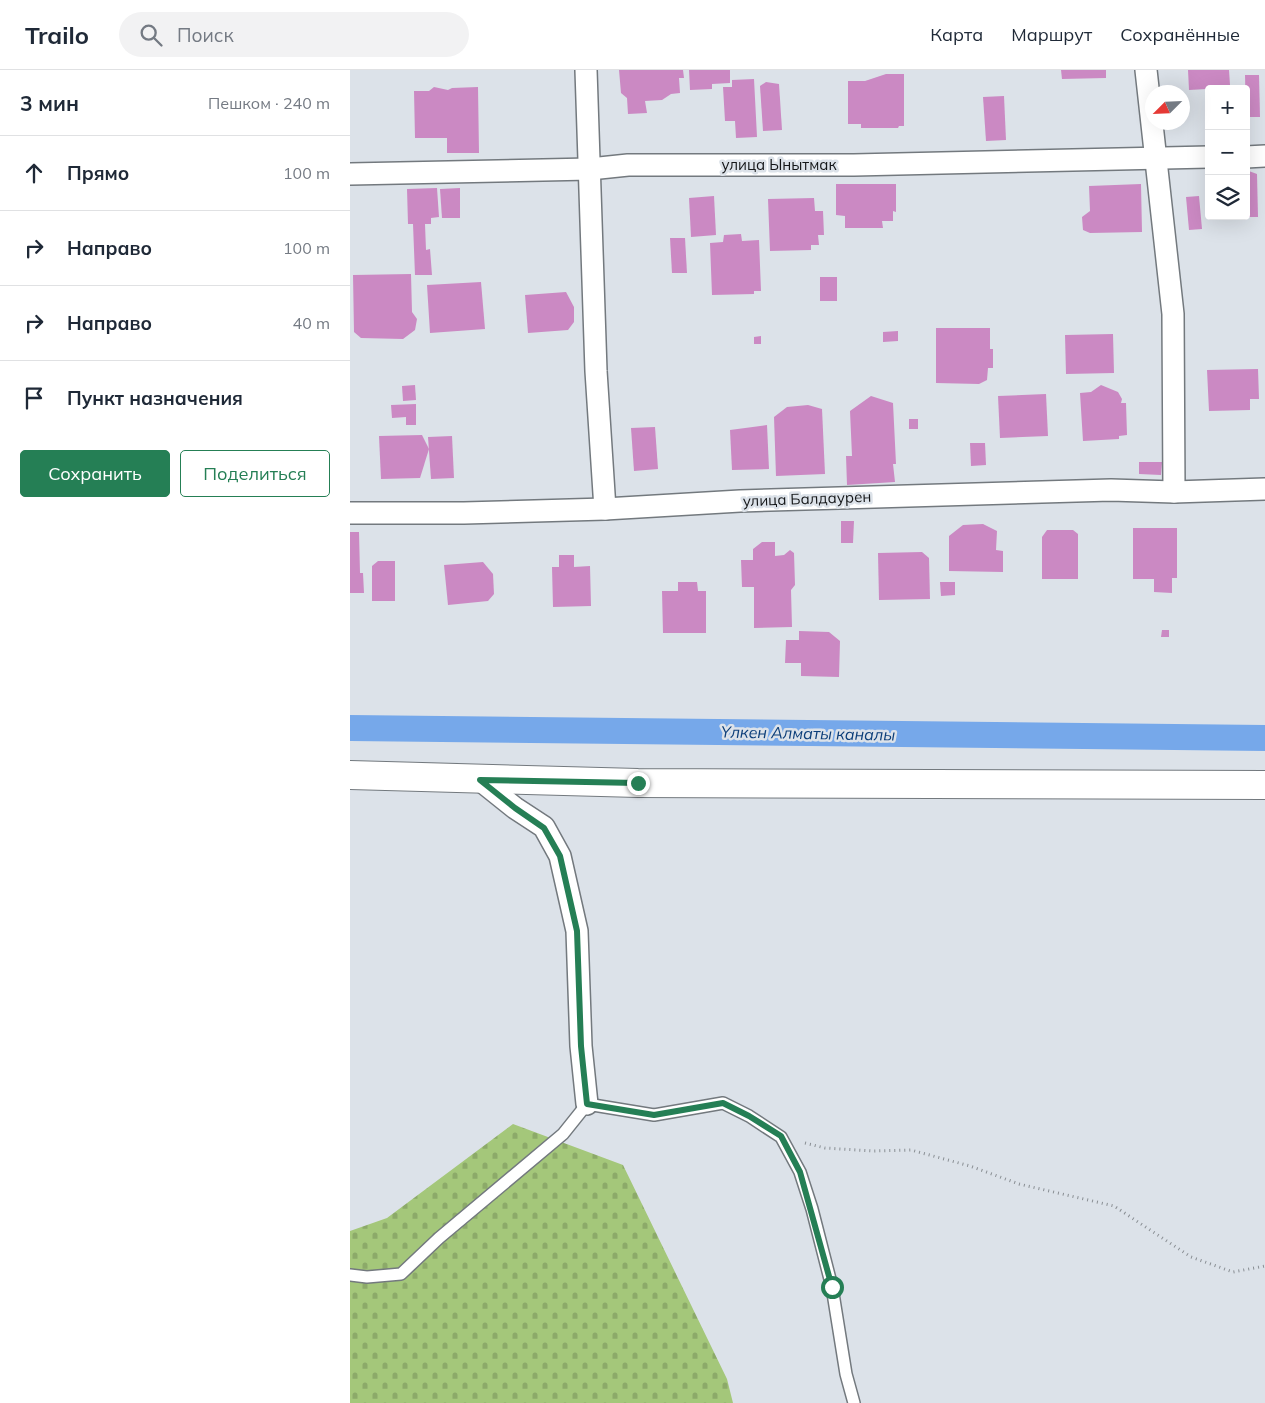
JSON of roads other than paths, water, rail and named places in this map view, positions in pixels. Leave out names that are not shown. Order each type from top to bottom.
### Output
[{"type":"street","points":[[586,70],[596,371],[605,509]]},
{"type":"street","points":[[1146,70],[1154,159],[1173,314],[1174,492]]},
{"type":"street","points":[[1250,157],[1265,156]]},
{"type":"street","name":"улица Ынытмак","points":[[350,174],[590,169],[628,165],[854,165],[1205,158]]},
{"type":"street","name":"улица Балдаурен","points":[[350,513],[464,513],[605,509],[749,501],[1082,491],[1174,492],[1265,489]]},
{"type":"street","points":[[350,775],[638,783],[1265,785]]},
{"type":"street","points":[[480,780],[544,828],[560,856],[577,931],[581,1046],[587,1104]]},
{"type":"lane","points":[[350,1275],[367,1277],[401,1274],[439,1238],[563,1134],[587,1104],[654,1115],[723,1103],[749,1116],[781,1136],[800,1172],[812,1209],[832,1287],[854,1403]]},
{"type":"waterway","name":"Үлкен Алматы каналы","points":[[350,728],[1265,738]]}]
